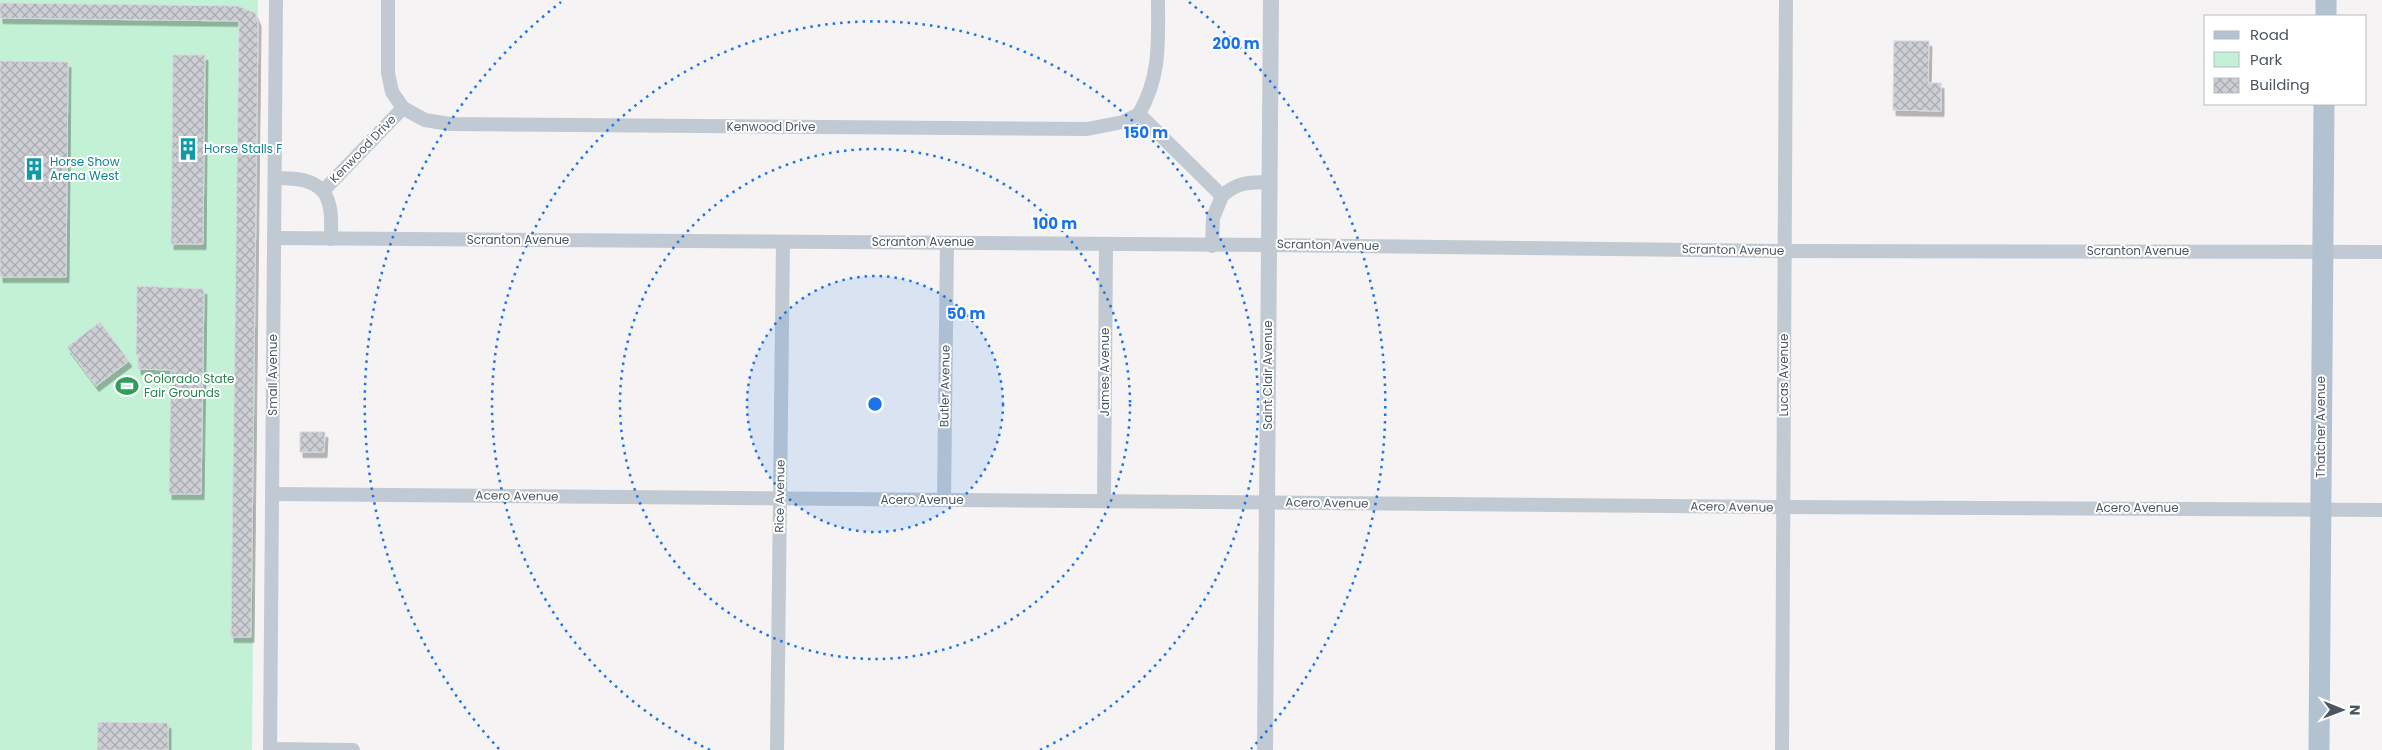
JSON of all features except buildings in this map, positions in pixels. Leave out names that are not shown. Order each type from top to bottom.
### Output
[{"type":"main road","points":[[2326,0],[2326,15]]},
{"type":"main road","name":"Thatcher Avenue","points":[[2319,750],[2324,105]]},
{"type":"street","name":"Small Avenue","points":[[270,750],[276,0]]},
{"type":"street","name":"Kenwood Drive","points":[[388,0],[388,73],[392,92],[403,108],[426,120],[450,124],[1087,130],[1123,122],[1139,114]]},
{"type":"street","points":[[1158,0],[1158,55],[1155,76],[1150,95],[1139,114],[1222,196]]},
{"type":"street","name":"Saint Clair Avenue","points":[[1265,750],[1271,0]]},
{"type":"street","name":"Lucas Avenue","points":[[1782,750],[1786,0]]},
{"type":"street","name":"Kenwood Drive","points":[[323,190],[403,108]]},
{"type":"street","name":"Kenwood Drive","points":[[275,178],[305,180],[316,183],[323,190],[328,198],[331,209],[331,239]]},
{"type":"street","points":[[1212,246],[1213,218],[1222,196],[1232,186],[1242,182],[1270,182]]},
{"type":"street","name":"Scranton Avenue","points":[[274,238],[947,242],[1785,251],[2382,252]]},
{"type":"street","name":"Rice Avenue","points":[[777,750],[783,242]]},
{"type":"street","name":"Butler Avenue","points":[[944,500],[947,242]]},
{"type":"street","name":"James Avenue","points":[[1104,501],[1106,244]]},
{"type":"street","name":"Acero Avenue","points":[[272,494],[1783,507],[2382,510]]},
{"type":"street","points":[[270,750],[353,750]]},
{"type":"green space","name":"Colorado State Fair Grounds","points":[[0,0],[258,0],[252,750],[0,750]]},
{"type":"place","name":"Horse Stalls F","points":[[188,149]]},
{"type":"place","name":"Horse Show Arena West","points":[[34,169]]},
{"type":"place","name":"Colorado State Fair Grounds","points":[[127,386]]}]
